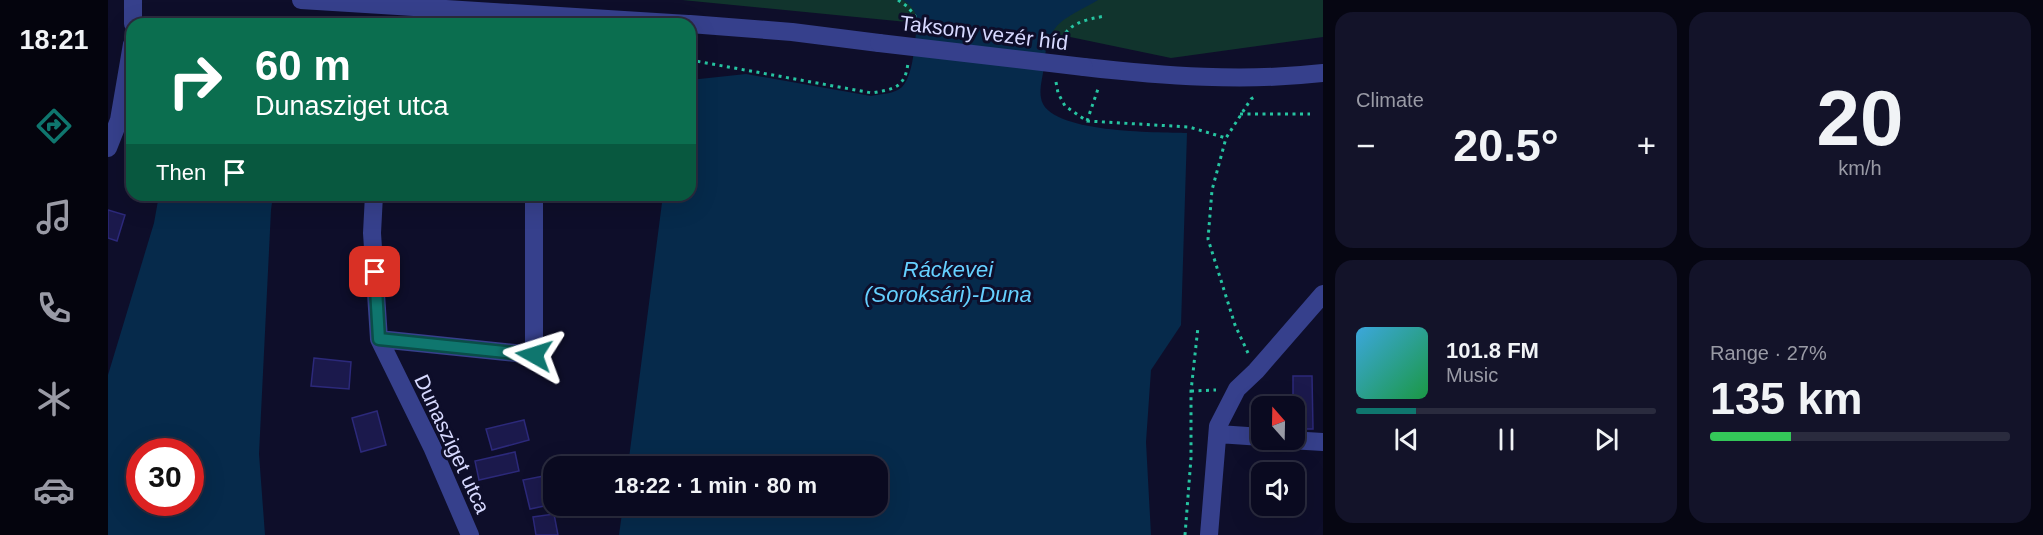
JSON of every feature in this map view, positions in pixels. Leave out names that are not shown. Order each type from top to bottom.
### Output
[{"type":"street","points":[[133,0],[133,18]]},
{"type":"street","name":"Taksony vezér híd","points":[[301,0],[592,18]]},
{"type":"street","name":"Taksony vezér híd","points":[[696,25],[792,32],[1142,74],[1220,77],[1299,76],[1323,73]]},
{"type":"street","points":[[108,148],[119,120],[126,79]]},
{"type":"street","name":"Dunasziget utca","points":[[374,201],[372,233],[379,339],[432,447],[470,535]]},
{"type":"street","points":[[379,339],[534,355],[534,201]]},
{"type":"street","points":[[1209,535],[1218,426],[1237,389],[1256,371],[1323,294]]},
{"type":"street","points":[[1218,434],[1251,436]]},
{"type":"street","points":[[1305,441],[1323,442]]},
{"type":"path","points":[[1057,53],[1061,42],[1073,24],[1105,16]]},
{"type":"path","points":[[696,61],[872,93],[892,90],[901,85],[907,74]]},
{"type":"path","points":[[1056,84],[1065,106],[1087,121],[1189,127],[1226,138]]},
{"type":"path","points":[[1087,121],[1099,86]]},
{"type":"path","points":[[1256,371],[1235,325],[1208,239],[1212,190],[1226,138],[1251,99],[1255,96],[1266,96]]},
{"type":"path","points":[[1240,114],[1310,114]]},
{"type":"path","points":[[1185,535],[1191,458],[1191,391],[1197,327]]},
{"type":"path","points":[[1191,391],[1237,389]]},
{"type":"green space","points":[[682,0],[1323,0],[1323,37],[1171,58],[1051,33],[917,16],[917,23]]},
{"type":"water","name":"Ráckevei (Soroksári)-Duna","points":[[903,0],[1098,0],[1066,18],[1053,31],[1046,51],[1040,91],[1048,110],[1062,119],[1105,129],[1187,133],[1181,325],[1151,370],[1146,442],[1151,535],[619,535],[622,516],[888,516],[888,456],[629,456],[662,201],[696,201],[696,79],[746,74],[871,96],[895,91],[906,81],[913,56],[917,23],[913,10]]},
{"type":"water","points":[[158,201],[272,201],[259,454],[265,535],[108,535],[108,375],[154,223]]},
{"type":"building","points":[[108,210],[125,215],[117,241],[108,238]]},
{"type":"building","points":[[314,358],[351,362],[349,389],[311,386]]},
{"type":"building","points":[[1293,376],[1312,376],[1313,429],[1305,429],[1305,396],[1293,396]]},
{"type":"building","points":[[377,411],[386,445],[361,452],[352,418]]},
{"type":"building","points":[[524,420],[529,440],[492,450],[486,429]]},
{"type":"building","points":[[515,452],[519,471],[479,480],[475,461]]},
{"type":"building","points":[[543,476],[543,506],[530,509],[523,480]]},
{"type":"building","points":[[554,516],[558,535],[536,535],[533,517]]},
{"type":"route","points":[[375,272],[379,339],[534,355]]}]
